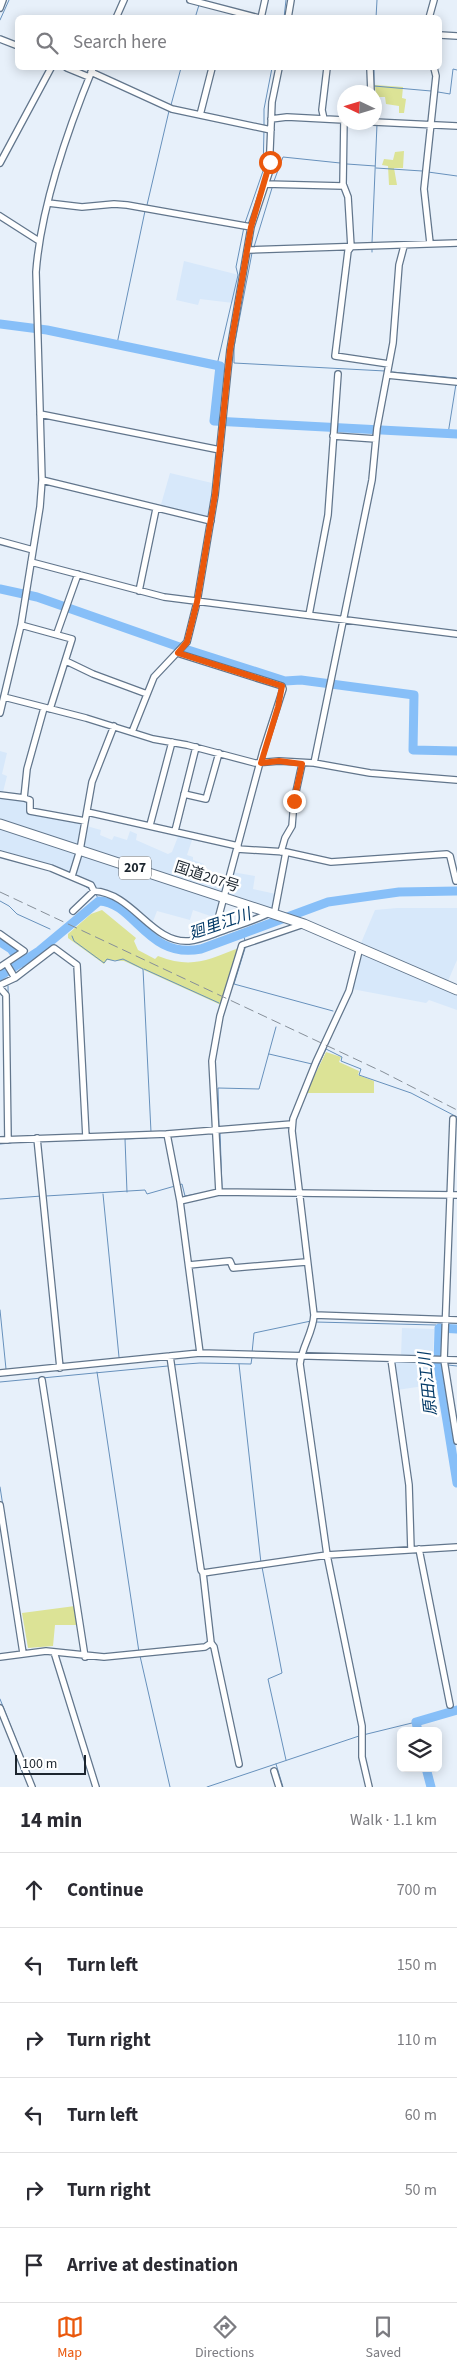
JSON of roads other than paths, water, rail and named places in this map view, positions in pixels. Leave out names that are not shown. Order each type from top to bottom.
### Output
[{"type":"highway","name":"国道207号","points":[[0,824],[304,924],[457,990]]},
{"type":"street","points":[[0,8],[3,0]]},
{"type":"street","points":[[117,15],[124,0]]},
{"type":"street","points":[[190,0],[247,15]]},
{"type":"street","points":[[261,15],[265,0]]},
{"type":"street","points":[[288,15],[291,0]]},
{"type":"street","points":[[430,15],[434,0]]},
{"type":"street","points":[[225,15],[226,10]]},
{"type":"street","points":[[442,35],[457,36]]},
{"type":"street","points":[[0,39],[15,45]]},
{"type":"street","points":[[0,163],[49,70]]},
{"type":"street","points":[[200,115],[211,70]]},
{"type":"street","points":[[132,732],[157,672],[187,642],[197,602],[211,521],[224,422],[229,360],[249,250],[247,226],[265,184],[270,162],[266,129],[271,119],[279,70]]},
{"type":"street","points":[[324,118],[322,110],[328,70]]},
{"type":"street","points":[[370,70],[371,85]]},
{"type":"street","points":[[430,243],[424,189],[436,76],[434,70]]},
{"type":"street","points":[[0,713],[26,595],[40,507],[42,480],[36,272],[39,241],[48,202],[91,72],[156,103],[200,115],[266,129]]},
{"type":"street","points":[[271,119],[287,117],[337,119]]},
{"type":"street","points":[[382,123],[457,126]]},
{"type":"street","points":[[344,130],[344,186],[348,198],[351,247],[348,251],[335,356],[389,364]]},
{"type":"street","points":[[265,184],[344,186]]},
{"type":"street","points":[[48,202],[82,207],[114,204],[127,205],[247,226]]},
{"type":"street","points":[[0,216],[39,241]]},
{"type":"street","points":[[249,250],[404,246],[457,242]]},
{"type":"street","points":[[314,763],[372,480],[376,428],[393,343],[399,265],[404,246]]},
{"type":"street","points":[[310,616],[328,515],[338,374]]},
{"type":"street","points":[[387,375],[457,382]]},
{"type":"street","points":[[40,414],[220,450]]},
{"type":"street","points":[[334,432],[376,438]]},
{"type":"street","points":[[42,480],[211,521]]},
{"type":"street","points":[[139,590],[156,509]]},
{"type":"street","points":[[0,541],[33,550]]},
{"type":"street","points":[[31,562],[164,597],[457,634]]},
{"type":"street","points":[[57,633],[78,574]]},
{"type":"street","points":[[20,625],[57,633],[72,639],[66,661],[47,709],[27,769],[24,798]]},
{"type":"street","points":[[181,650],[282,686],[278,707],[214,934]]},
{"type":"street","points":[[66,661],[93,674],[147,694]]},
{"type":"street","points":[[4,697],[132,732],[261,763],[279,761],[302,764],[314,763],[370,773],[457,780]]},
{"type":"street","points":[[72,876],[80,850],[86,812],[100,760],[114,726]]},
{"type":"street","points":[[150,825],[172,742]]},
{"type":"street","points":[[175,831],[196,747]]},
{"type":"street","points":[[184,794],[206,799],[219,753]]},
{"type":"street","points":[[73,911],[92,891],[103,891],[118,897],[164,935],[174,940],[191,941],[270,913],[276,908],[285,838],[292,826],[294,801],[302,764]]},
{"type":"street","points":[[0,795],[30,800],[30,810],[85,821]]},
{"type":"street","points":[[86,812],[150,825],[238,847],[283,852],[331,862],[447,854],[450,856],[456,882]]},
{"type":"street","points":[[0,854],[72,876],[91,885],[92,891]]},
{"type":"street","points":[[219,1190],[218,1130],[212,1056],[231,975],[246,943],[304,924]]},
{"type":"street","points":[[0,934],[24,951],[3,965],[15,978]]},
{"type":"street","points":[[360,947],[349,990],[323,1044],[292,1124],[306,1262],[314,1317],[313,1325],[301,1357],[327,1555],[361,1735],[362,1757],[369,1787]]},
{"type":"street","points":[[10,1140],[6,995],[0,987],[54,948],[77,965],[86,1137]]},
{"type":"street","points":[[453,1119],[452,1194],[444,1336],[445,1364],[457,1440]]},
{"type":"street","points":[[0,1140],[151,1133],[167,1134],[292,1124]]},
{"type":"street","points":[[167,1134],[180,1200],[200,1353]]},
{"type":"street","points":[[37,1138],[60,1368]]},
{"type":"street","points":[[180,1200],[219,1190],[299,1193],[452,1194]]},
{"type":"street","points":[[189,1264],[230,1261],[233,1268],[306,1262]]},
{"type":"street","points":[[314,1317],[457,1320]]},
{"type":"street","points":[[4,1373],[200,1353],[432,1360],[445,1364],[457,1360]]},
{"type":"street","points":[[170,1356],[201,1570],[203,1573],[211,1643],[214,1647],[239,1764]]},
{"type":"street","points":[[391,1360],[409,1485],[411,1550]]},
{"type":"street","points":[[42,1380],[85,1657]]},
{"type":"street","points":[[0,1505],[22,1653]]},
{"type":"street","points":[[203,1573],[327,1555],[457,1547]]},
{"type":"street","points":[[419,1549],[450,1705]]},
{"type":"street","points":[[0,1657],[22,1653],[54,1652],[85,1657],[140,1654],[205,1647],[211,1643]]},
{"type":"street","points":[[54,1652],[96,1787]]},
{"type":"street","points":[[0,1708],[32,1787]]},
{"type":"street","points":[[274,1771],[279,1787]]},
{"type":"waterway","points":[[0,20],[9,0]]},
{"type":"waterway","points":[[284,15],[286,0]]},
{"type":"waterway","points":[[376,15],[377,0]]},
{"type":"waterway","points":[[196,15],[199,5]]},
{"type":"waterway","points":[[438,92],[450,94],[453,69],[457,70]]},
{"type":"waterway","points":[[171,105],[180,70]]},
{"type":"waterway","points":[[264,126],[264,109],[272,70]]},
{"type":"waterway","points":[[374,70],[374,85]]},
{"type":"waterway","points":[[382,87],[431,91]]},
{"type":"waterway","points":[[147,205],[169,111]]},
{"type":"waterway","points":[[245,223],[263,171],[264,130]]},
{"type":"waterway","points":[[372,243],[377,130]]},
{"type":"waterway","points":[[274,181],[283,157],[340,163]]},
{"type":"waterway","points":[[347,164],[375,166]]},
{"type":"waterway","points":[[376,168],[422,171]]},
{"type":"waterway","points":[[428,172],[457,176]]},
{"type":"waterway","points":[[254,247],[272,188]]},
{"type":"waterway","points":[[117,344],[145,211]]},
{"type":"waterway","points":[[217,365],[238,275],[236,267],[244,227]]},
{"type":"waterway","points":[[252,253],[234,347],[234,363],[385,371]]},
{"type":"waterway","points":[[0,324],[47,330],[220,366],[214,421],[457,434]]},
{"type":"waterway","points":[[220,366],[224,365]]},
{"type":"waterway","points":[[392,372],[456,378]]},
{"type":"waterway","points":[[448,434],[456,384]]},
{"type":"waterway","points":[[0,589],[37,597],[188,650],[285,681],[301,680],[414,695],[413,750],[457,751]]},
{"type":"waterway","points":[[82,884],[91,890]]},
{"type":"waterway","name":"廻里江川","points":[[0,976],[39,951],[99,901],[112,904],[123,910],[154,939],[167,946],[183,950],[201,949],[328,902],[399,892],[457,891]]},
{"type":"waterway","name":"廻里江川","points":[[96,894],[99,901]]},
{"type":"waterway","points":[[0,901],[17,914],[50,929]]},
{"type":"waterway","name":"廻里江川","points":[[243,933],[245,941]]},
{"type":"waterway","points":[[72,936],[74,941],[104,963],[107,959],[115,961],[123,959],[143,969],[151,1132]]},
{"type":"waterway","points":[[0,942],[11,949],[21,963]]},
{"type":"waterway","points":[[246,945],[234,984],[333,1011]]},
{"type":"waterway","points":[[144,969],[219,1003]]},
{"type":"waterway","name":"廻里江川","points":[[2,975],[5,978]]},
{"type":"waterway","points":[[8,986],[11,1136]]},
{"type":"waterway","points":[[219,1127],[218,1088],[259,1089],[276,1027]]},
{"type":"waterway","points":[[318,1066],[326,1049],[342,1057],[341,1061],[361,1069],[359,1075],[411,1093],[457,1117]]},
{"type":"waterway","points":[[269,1054],[312,1064]]},
{"type":"waterway","points":[[220,1131],[222,1189]]},
{"type":"waterway","points":[[127,1192],[125,1139],[147,1138]]},
{"type":"waterway","points":[[0,1144],[11,1143]]},
{"type":"waterway","points":[[179,1185],[182,1184],[185,1196],[208,1192]]},
{"type":"waterway","points":[[46,1196],[145,1190],[147,1194],[175,1186]]},
{"type":"waterway","points":[[103,1194],[119,1357]]},
{"type":"waterway","points":[[0,1199],[42,1196]]},
{"type":"waterway","points":[[0,1310],[6,1369]]},
{"type":"waterway","points":[[252,1353],[254,1333],[311,1321]]},
{"type":"waterway","points":[[315,1322],[436,1325],[439,1328]]},
{"type":"waterway","name":"原田江川","points":[[457,1329],[439,1328],[438,1365],[457,1483]]},
{"type":"waterway","points":[[172,1365],[200,1363],[251,1364],[252,1357]]},
{"type":"waterway","points":[[239,1364],[261,1563]]},
{"type":"waterway","points":[[448,1365],[457,1366]]},
{"type":"waterway","points":[[0,1382],[168,1366]]},
{"type":"waterway","points":[[97,1372],[139,1652]]},
{"type":"waterway","points":[[0,1487],[25,1648]]},
{"type":"waterway","points":[[262,1567],[282,1673],[268,1679],[286,1760]]},
{"type":"waterway","points":[[140,1656],[170,1787]]},
{"type":"waterway","points":[[0,1699],[35,1787]]},
{"type":"waterway","name":"原田江川","points":[[417,1727],[416,1722],[457,1710]]},
{"type":"waterway","points":[[363,1735],[416,1722]]},
{"type":"waterway","points":[[207,1787],[359,1736]]},
{"type":"waterway","points":[[276,1764],[283,1787]]},
{"type":"waterway","name":"原田江川","points":[[427,1772],[431,1787]]},
{"type":"railway","points":[[0,892],[383,1072],[457,1110]]}]
